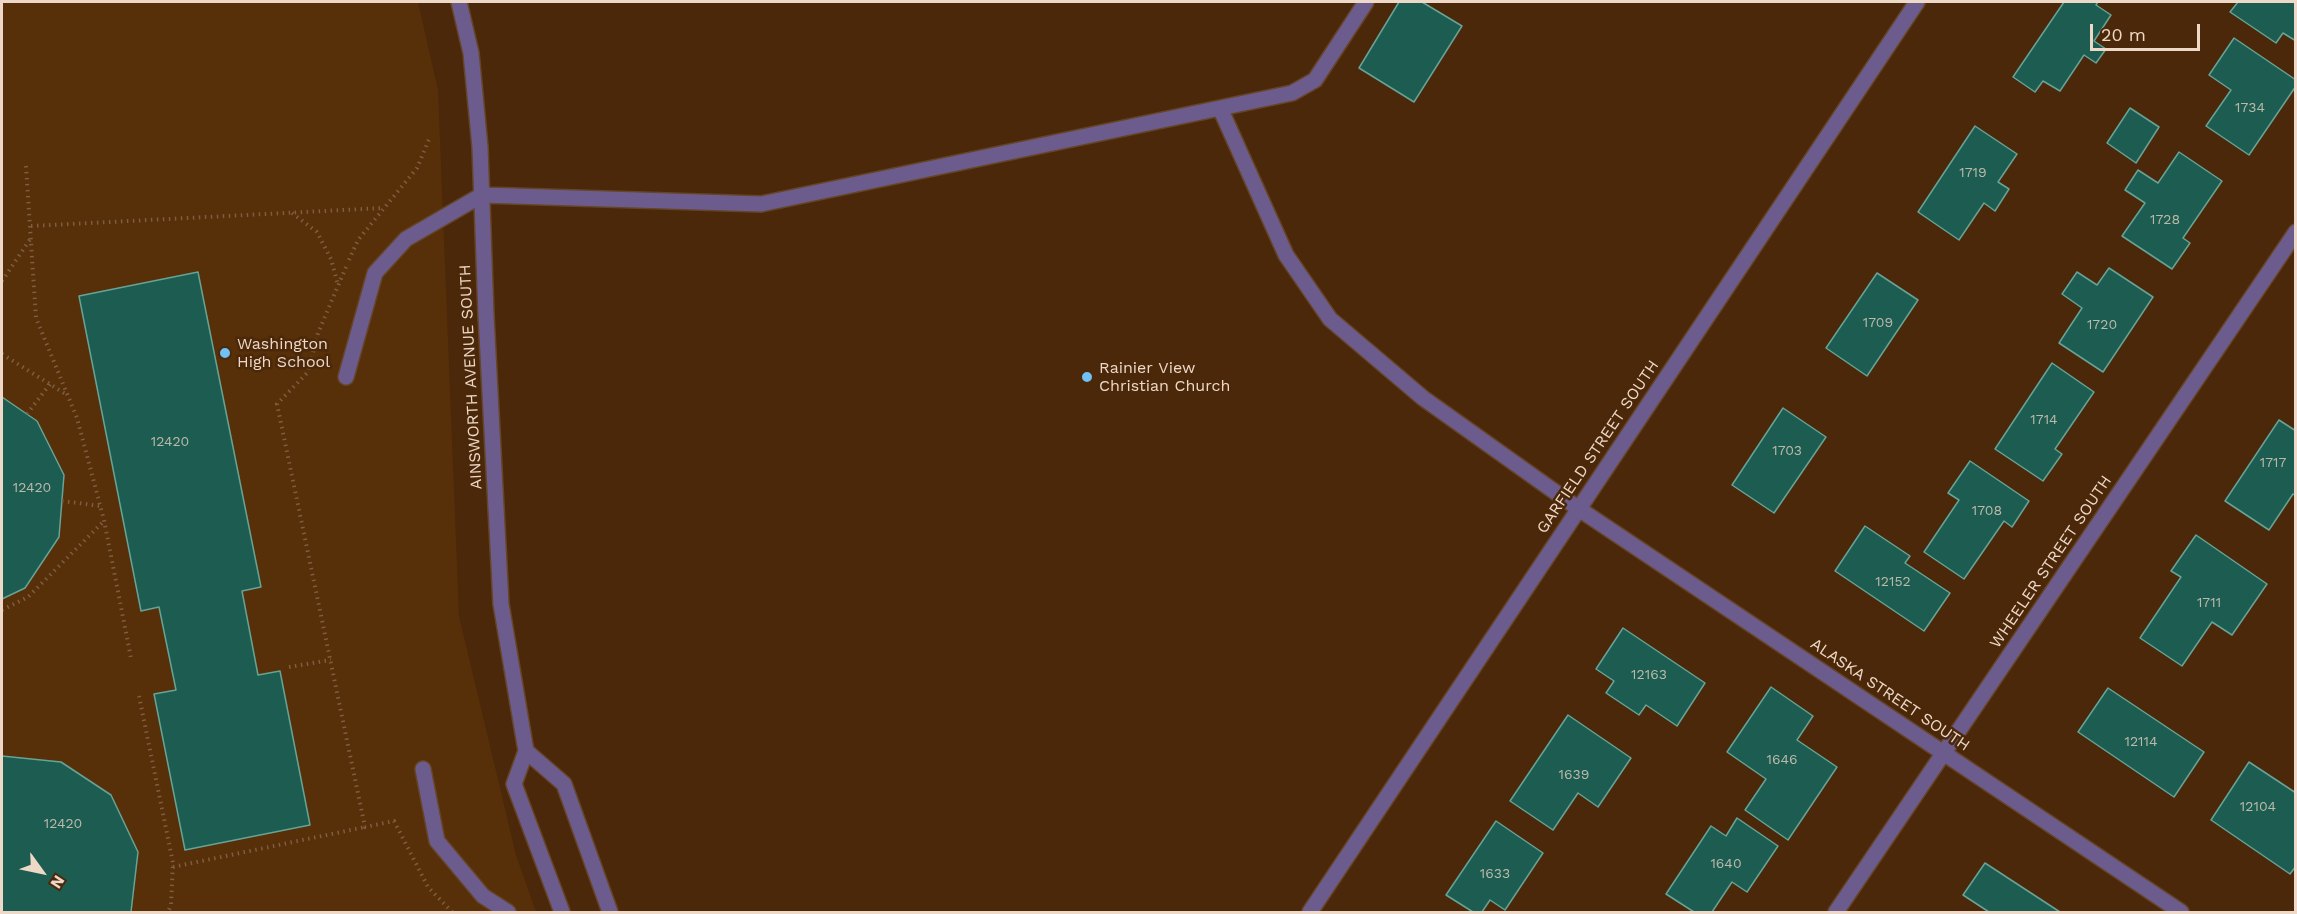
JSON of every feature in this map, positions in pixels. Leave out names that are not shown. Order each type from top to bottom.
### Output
[{"type":"street","name":"AINSWORTH AVENUE SOUTH","points":[[459,2],[471,53],[480,147],[501,604],[526,751],[514,784],[562,912]]},
{"type":"street","points":[[346,377],[375,273],[406,239],[482,195],[761,204],[1292,93],[1315,80],[1366,2]]},
{"type":"street","name":"GARFIELD STREET SOUTH","points":[[1310,912],[1917,2]]},
{"type":"street","name":"ALASKA STREET SOUTH","points":[[1220,108],[1286,255],[1330,319],[1423,399],[1579,509],[2181,912]]},
{"type":"street","name":"WHEELER STREET SOUTH","points":[[1836,912],[2295,232]]},
{"type":"street","points":[[526,751],[564,784],[610,912]]},
{"type":"street","points":[[423,769],[437,840],[483,896],[508,912]]},
{"type":"path","points":[[365,827],[277,404],[308,372],[318,333],[358,240],[417,168],[430,137]]},
{"type":"path","points":[[27,166],[36,318],[77,418],[104,520],[130,658]]},
{"type":"path","points":[[31,226],[384,208]]},
{"type":"path","points":[[292,213],[317,232],[331,259],[339,286]]},
{"type":"path","points":[[2,281],[32,237]]},
{"type":"path","points":[[2,354],[68,395]]},
{"type":"path","points":[[27,414],[50,384]]},
{"type":"path","points":[[62,501],[100,506]]},
{"type":"path","points":[[2,610],[28,597],[104,520]]},
{"type":"path","points":[[289,667],[331,660]]},
{"type":"path","points":[[139,696],[173,867],[171,905],[168,912]]},
{"type":"path","points":[[173,867],[394,820],[428,887],[452,912]]},
{"type":"shaded area","name":"Washington High School","points":[[2,2],[418,2],[438,90],[459,616],[516,855],[536,912],[2,912]]},
{"type":"building","points":[[1399,2],[1422,2],[1462,26],[1414,102],[1359,68]]},
{"type":"building","points":[[2064,2],[2098,2],[2096,5],[2111,15],[2094,41],[2106,49],[2096,63],[2084,55],[2060,91],[2043,81],[2035,92],[2013,77]]},
{"type":"building","points":[[2238,2],[2296,2],[2296,41],[2283,33],[2276,43],[2230,12]]},
{"type":"building","points":[[2234,38],[2296,80],[2296,86],[2249,155],[2206,126],[2231,90],[2209,75]]},
{"type":"building","points":[[2130,108],[2159,127],[2136,163],[2107,143]]},
{"type":"building","points":[[1975,126],[2017,154],[1998,182],[2009,189],[1995,211],[1984,203],[1959,240],[1918,212]]},
{"type":"building","points":[[2179,152],[2222,181],[2183,238],[2190,243],[2172,269],[2122,236],[2145,203],[2125,190],[2138,170],[2158,183]]},
{"type":"building","points":[[2109,268],[2153,297],[2103,372],[2059,343],[2082,308],[2062,294],[2077,272],[2097,285]]},
{"type":"building","points":[[198,272],[261,587],[242,591],[258,675],[280,671],[310,825],[185,850],[154,694],[176,690],[159,607],[141,611],[79,296]]},
{"type":"building","points":[[1877,273],[1918,300],[1867,376],[1826,348]]},
{"type":"building","points":[[2052,363],[2094,392],[2055,449],[2062,454],[2043,481],[1995,449]]},
{"type":"building","points":[[2,397],[37,421],[64,475],[59,537],[25,588],[2,599]]},
{"type":"building","points":[[1783,408],[1826,437],[1774,513],[1732,485]]},
{"type":"building","points":[[2279,420],[2296,431],[2296,496],[2293,494],[2269,530],[2225,501]]},
{"type":"building","points":[[1970,461],[2029,501],[2012,527],[2004,521],[1964,579],[1924,552],[1959,500],[1948,493]]},
{"type":"building","points":[[1865,526],[1910,556],[1905,563],[1950,593],[1924,631],[1835,571]]},
{"type":"building","points":[[2196,535],[2267,584],[2232,635],[2212,622],[2182,666],[2140,638],[2181,577],[2171,571]]},
{"type":"building","points":[[1623,628],[1705,683],[1677,726],[1646,705],[1639,715],[1606,693],[1614,681],[1596,669]]},
{"type":"building","points":[[1771,687],[1813,716],[1797,740],[1837,767],[1788,840],[1745,810],[1766,779],[1727,752]]},
{"type":"building","points":[[2108,688],[2204,752],[2174,797],[2078,732]]},
{"type":"building","points":[[1568,715],[1631,758],[1598,807],[1578,793],[1553,830],[1510,801]]},
{"type":"building","points":[[2,756],[61,762],[111,795],[138,852],[131,912],[2,912]]},
{"type":"building","points":[[2249,762],[2296,793],[2296,866],[2290,874],[2211,820]]},
{"type":"building","points":[[1737,818],[1778,846],[1747,892],[1732,882],[1712,912],[1694,912],[1666,894],[1711,826],[1726,836]]},
{"type":"building","points":[[1496,821],[1543,853],[1505,910],[1490,900],[1482,912],[1473,912],[1446,895]]},
{"type":"building","points":[[1985,863],[2060,912],[1989,912],[1963,895]]},
{"type":"place","name":"Washington High School","points":[[225,353]]},
{"type":"place","name":"Rainier View Christian Church","points":[[1087,377]]}]
